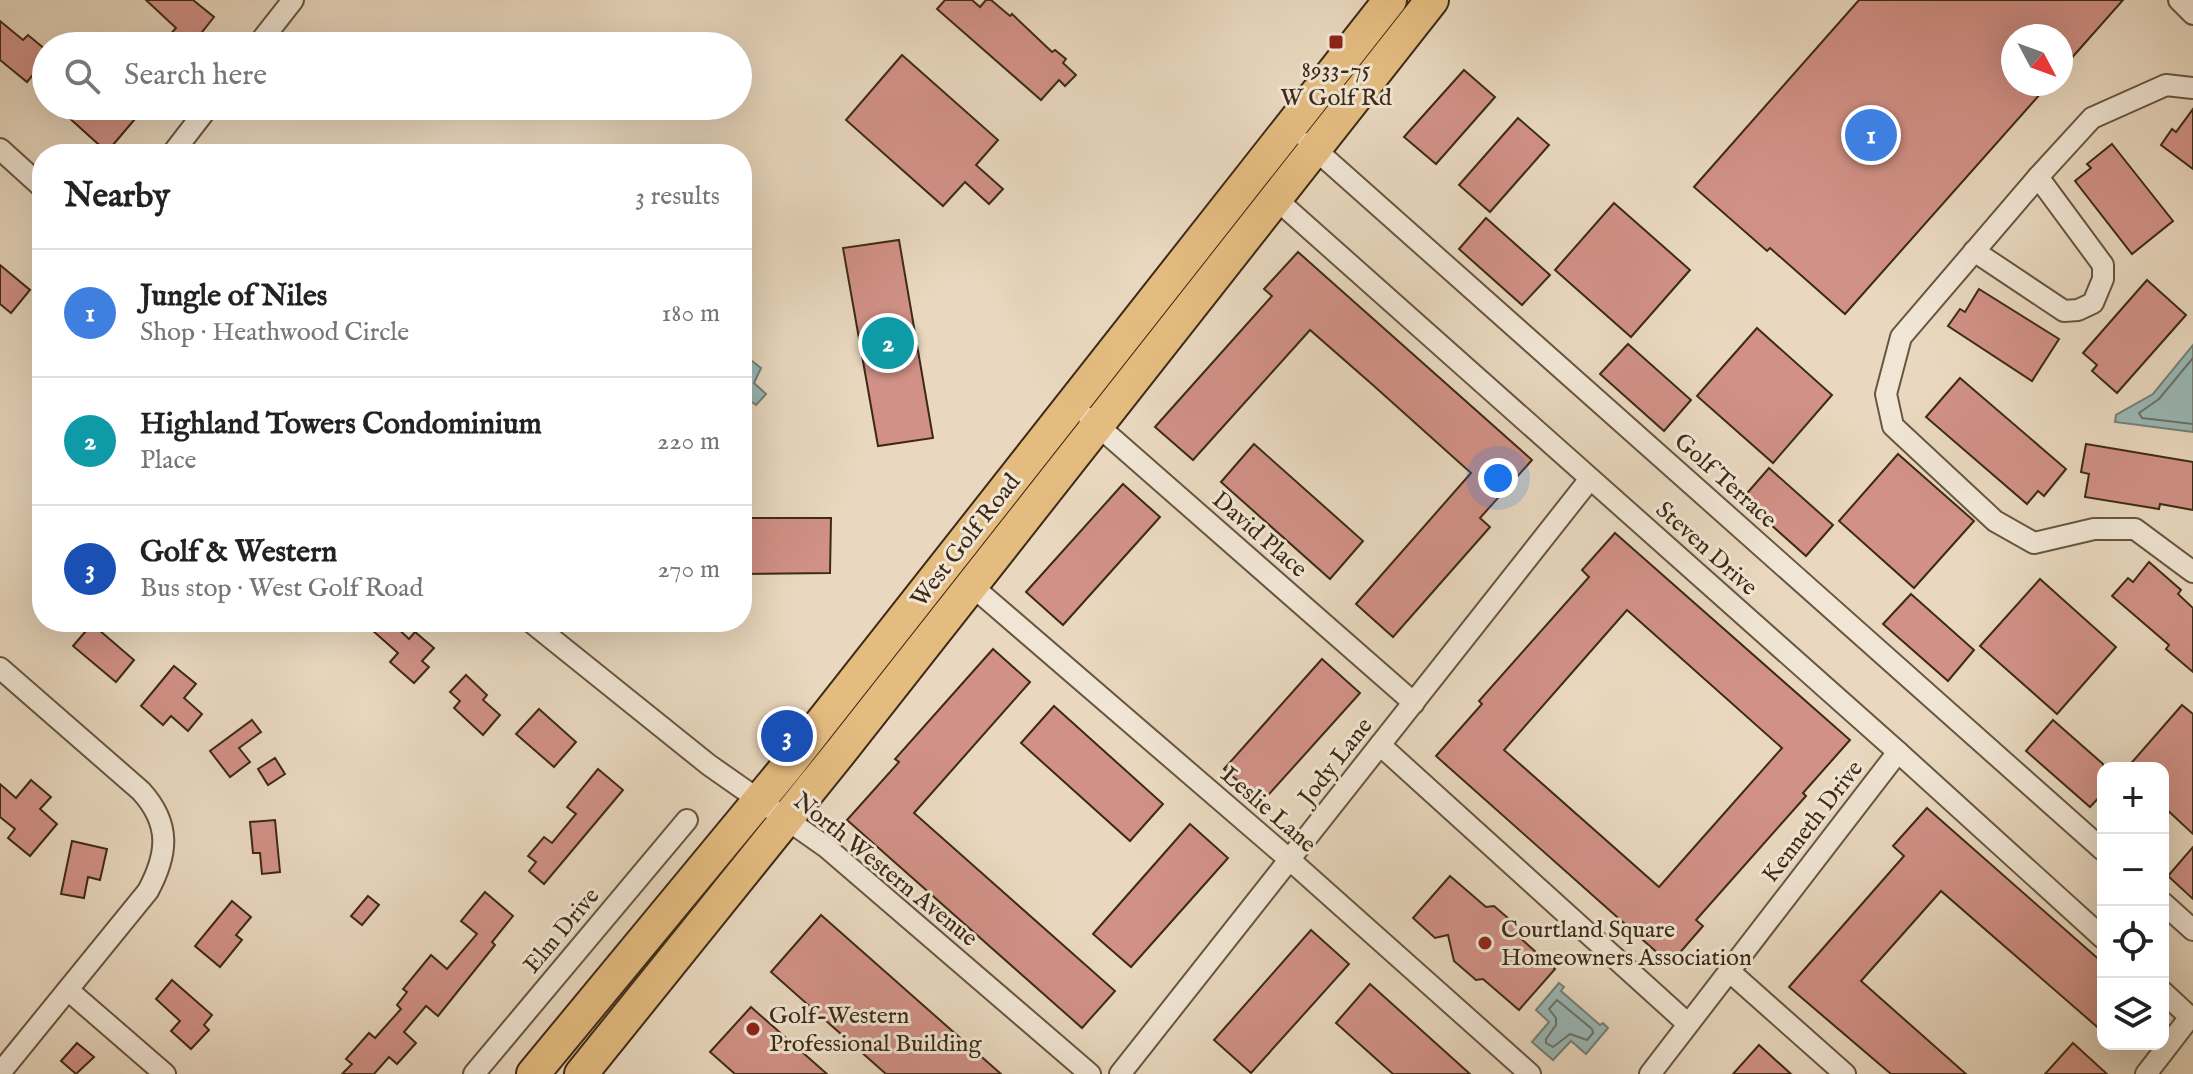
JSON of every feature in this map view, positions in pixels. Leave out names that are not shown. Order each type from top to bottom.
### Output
[{"type":"main road","name":"West Golf Road","points":[[533,1074],[759,801],[1390,0]]},
{"type":"main road","name":"West Golf Road","points":[[581,1074],[787,820],[1432,0]]},
{"type":"street","points":[[2179,0],[2193,14]]},
{"type":"street","points":[[266,32],[284,3]]},
{"type":"street","points":[[2191,567],[2135,529],[2094,529],[2034,543],[1995,521],[1893,426],[1886,394],[1901,337],[2092,118],[2166,85],[2193,88]]},
{"type":"street","points":[[180,144],[198,120]]},
{"type":"street","name":"Golf Terrace","points":[[1290,127],[2097,845]]},
{"type":"street","points":[[0,149],[32,178]]},
{"type":"street","points":[[1974,251],[2064,311],[2078,310],[2093,303],[2103,279],[2103,265],[2038,177]]},
{"type":"street","name":"Steven Drive","points":[[1276,199],[2097,933]]},
{"type":"street","name":"David Place","points":[[1074,401],[1097,426],[1414,703]]},
{"type":"street","name":"Jody Lane","points":[[1120,1074],[1590,479]]},
{"type":"street","name":"Leslie Lane","points":[[972,586],[1290,860],[1530,1074]]},
{"type":"street","name":"North Western Avenue","points":[[543,632],[709,765],[831,851],[1090,1074]]},
{"type":"street","points":[[0,668],[141,791],[155,807],[163,829],[159,870],[148,891],[0,1073]]},
{"type":"street","points":[[1380,745],[1688,1024]]},
{"type":"street","name":"Kenneth Drive","points":[[1650,1074],[1898,752]]},
{"type":"street","name":"Elm Drive","points":[[474,1074],[687,820]]},
{"type":"street","points":[[2166,906],[2193,930]]},
{"type":"street","points":[[1729,971],[1845,1074]]},
{"type":"street","points":[[68,990],[165,1074]]},
{"type":"street","points":[[2169,998],[2190,1017],[2169,1044]]},
{"type":"street","points":[[2146,1074],[2165,1050]]},
{"type":"water","points":[[2193,345],[2193,432],[2115,422],[2116,415],[2153,394]]},
{"type":"water","points":[[752,361],[761,368],[754,383],[766,394],[756,405],[752,402]]},
{"type":"water","points":[[1559,983],[1564,987],[1561,991],[1600,1025],[1603,1023],[1608,1028],[1586,1054],[1571,1041],[1553,1060],[1532,1042],[1549,1022],[1536,1010]]},
{"type":"building","points":[[146,0],[193,0],[214,17],[202,32],[172,32],[176,28]]},
{"type":"building","points":[[945,0],[972,0],[980,7],[986,0],[991,0],[1010,16],[1012,14],[1052,52],[1055,50],[1066,59],[1063,63],[1076,75],[1065,86],[1059,80],[1041,100],[937,9]]},
{"type":"building","points":[[1859,0],[2123,0],[2073,56],[2073,24],[2001,24],[2001,96],[2038,96],[1845,314],[1694,187]]},
{"type":"building","points":[[0,21],[23,40],[28,35],[32,38],[32,76],[27,82],[0,60]]},
{"type":"building","points":[[902,55],[998,140],[976,165],[1003,189],[989,204],[965,182],[943,206],[846,120]]},
{"type":"building","points":[[1464,70],[1495,97],[1436,164],[1404,137]]},
{"type":"building","points":[[2193,109],[2193,169],[2161,145],[2172,129],[2176,132]]},
{"type":"building","points":[[1518,118],[1549,145],[1490,212],[1459,185]]},
{"type":"building","points":[[72,120],[134,120],[114,144],[98,144]]},
{"type":"building","points":[[2112,144],[2173,221],[2132,254],[2075,181],[2091,168],[2087,164]]},
{"type":"building","points":[[1614,203],[1690,270],[1631,337],[1555,270]]},
{"type":"building","points":[[1486,218],[1550,275],[1522,305],[1459,249]]},
{"type":"building","points":[[899,240],[933,438],[878,446],[843,248]]},
{"type":"building","points":[[1298,252],[1532,460],[1480,518],[1490,527],[1393,637],[1356,604],[1471,473],[1374,386],[1310,330],[1193,460],[1155,427],[1272,296],[1264,289]]},
{"type":"building","points":[[0,265],[30,290],[11,313],[0,304]]},
{"type":"building","points":[[2147,280],[2186,315],[2117,393],[2092,371],[2097,365],[2083,353]]},
{"type":"building","points":[[1979,289],[2059,339],[2032,381],[1948,326],[1960,309],[1965,312]]},
{"type":"building","points":[[1757,328],[1832,395],[1773,463],[1697,396]]},
{"type":"building","points":[[1628,344],[1691,400],[1664,431],[1600,374]]},
{"type":"building","points":[[1960,378],[2066,469],[2044,496],[2038,491],[2027,504],[1926,417]]},
{"type":"building","points":[[1254,444],[1363,541],[1330,579],[1221,482]]},
{"type":"building","points":[[2086,444],[2193,462],[2193,510],[2160,504],[2159,509],[2085,497],[2089,474],[2081,472]]},
{"type":"building","points":[[1898,454],[1974,521],[1914,588],[1839,521]]},
{"type":"building","points":[[1769,468],[1833,525],[1806,556],[1742,499]]},
{"type":"building","points":[[1123,484],[1160,517],[1063,625],[1026,592]]},
{"type":"building","points":[[752,518],[831,518],[830,573],[752,574]]},
{"type":"building","points":[[1615,533],[1850,740],[1803,793],[1806,796],[1696,920],[1703,926],[1670,964],[1436,756],[1482,704],[1479,701],[1589,577],[1582,570]],"holes":[[[1627,610],[1782,748],[1659,887],[1504,750]]]},
{"type":"building","points":[[2149,562],[2181,590],[2178,594],[2193,608],[2193,672],[2166,649],[2169,645],[2112,596],[2128,578],[2133,582]]},
{"type":"building","points":[[2040,579],[2116,647],[2057,714],[1980,646]]},
{"type":"building","points":[[1911,594],[1974,650],[1948,681],[1883,624]]},
{"type":"building","points":[[85,632],[101,632],[134,660],[116,682],[73,646]]},
{"type":"building","points":[[374,632],[402,632],[409,639],[415,632],[434,648],[422,661],[429,667],[414,683],[390,662],[398,653]]},
{"type":"building","points":[[993,649],[1030,682],[914,813],[1115,991],[1082,1028],[847,820],[899,762],[895,759]]},
{"type":"building","points":[[1322,659],[1360,693],[1262,802],[1224,769]]},
{"type":"building","points":[[174,666],[196,684],[184,698],[202,714],[188,731],[171,716],[163,725],[141,706]]},
{"type":"building","points":[[466,675],[487,695],[483,700],[500,715],[483,735],[454,708],[460,701],[450,692]]},
{"type":"building","points":[[2182,705],[2193,714],[2193,834],[2169,812],[2169,762],[2132,762]]},
{"type":"building","points":[[1054,706],[1163,804],[1130,841],[1021,743]]},
{"type":"building","points":[[539,709],[576,742],[554,767],[516,734]]},
{"type":"building","points":[[252,720],[261,732],[239,748],[250,762],[230,777],[210,751]]},
{"type":"building","points":[[2053,720],[2101,762],[2097,762],[2097,799],[2090,807],[2026,751]]},
{"type":"building","points":[[275,758],[285,774],[268,785],[258,769]]},
{"type":"building","points":[[598,769],[623,790],[544,884],[529,871],[536,862],[528,856],[544,837],[552,843],[576,814],[567,807]]},
{"type":"building","points":[[31,780],[51,797],[40,809],[57,824],[30,856],[8,838],[15,829],[0,817],[0,784],[16,798]]},
{"type":"building","points":[[1927,808],[2097,958],[2097,1027],[1941,891],[1861,981],[1966,1074],[1891,1074],[1789,987],[1904,856],[1893,846]]},
{"type":"building","points":[[275,820],[280,872],[262,874],[260,853],[253,853],[250,822]]},
{"type":"building","points":[[1190,824],[1228,858],[1131,967],[1093,934]]},
{"type":"building","points":[[72,841],[107,849],[100,880],[88,877],[84,898],[61,894]]},
{"type":"building","points":[[2193,847],[2193,899],[2169,875]]},
{"type":"building","name":"Courtland Square Homeowners Association","points":[[1450,876],[1486,907],[1494,906],[1516,925],[1519,937],[1555,969],[1519,1010],[1483,979],[1476,980],[1454,961],[1448,935],[1435,938],[1413,918]]},
{"type":"building","points":[[485,892],[513,916],[492,942],[495,945],[438,1016],[426,1006],[404,1032],[416,1043],[397,1064],[389,1057],[374,1074],[342,1074],[352,1064],[346,1059],[369,1033],[375,1038],[401,1009],[397,1005],[407,992],[403,989],[431,955],[447,969],[477,934],[461,921]]},
{"type":"building","points":[[368,896],[379,905],[362,925],[351,916]]},
{"type":"building","points":[[232,901],[251,917],[236,935],[242,940],[220,967],[195,946]]},
{"type":"building","points":[[821,915],[1001,1074],[886,1074],[771,972]]},
{"type":"building","points":[[1311,930],[1349,964],[1251,1073],[1214,1040]]},
{"type":"building","points":[[172,980],[212,1015],[204,1025],[209,1030],[191,1049],[171,1031],[180,1021],[156,999]]},
{"type":"building","points":[[1370,984],[1470,1074],[1393,1074],[1336,1023]]},
{"type":"building","name":"Golf-Western Professional Building","points":[[751,1007],[827,1074],[735,1074],[710,1052]]},
{"type":"building","points":[[77,1043],[94,1057],[76,1074],[61,1061]]},
{"type":"building","points":[[2073,1043],[2107,1074],[2045,1074]]},
{"type":"building","points":[[1759,1045],[1791,1074],[1733,1074]]},
{"type":"place","name":"8933-75 W Golf Rd","points":[[1336,42]]},
{"type":"place","name":"Jungle of Niles","points":[[1871,135]]},
{"type":"place","name":"Highland Towers Condominium","points":[[888,343]]},
{"type":"place","name":"Golf & Western","points":[[787,736]]},
{"type":"place","name":"Courtland Square Homeowners Association","points":[[1485,943]]},
{"type":"place","name":"Golf-Western Professional Building","points":[[753,1029]]}]
